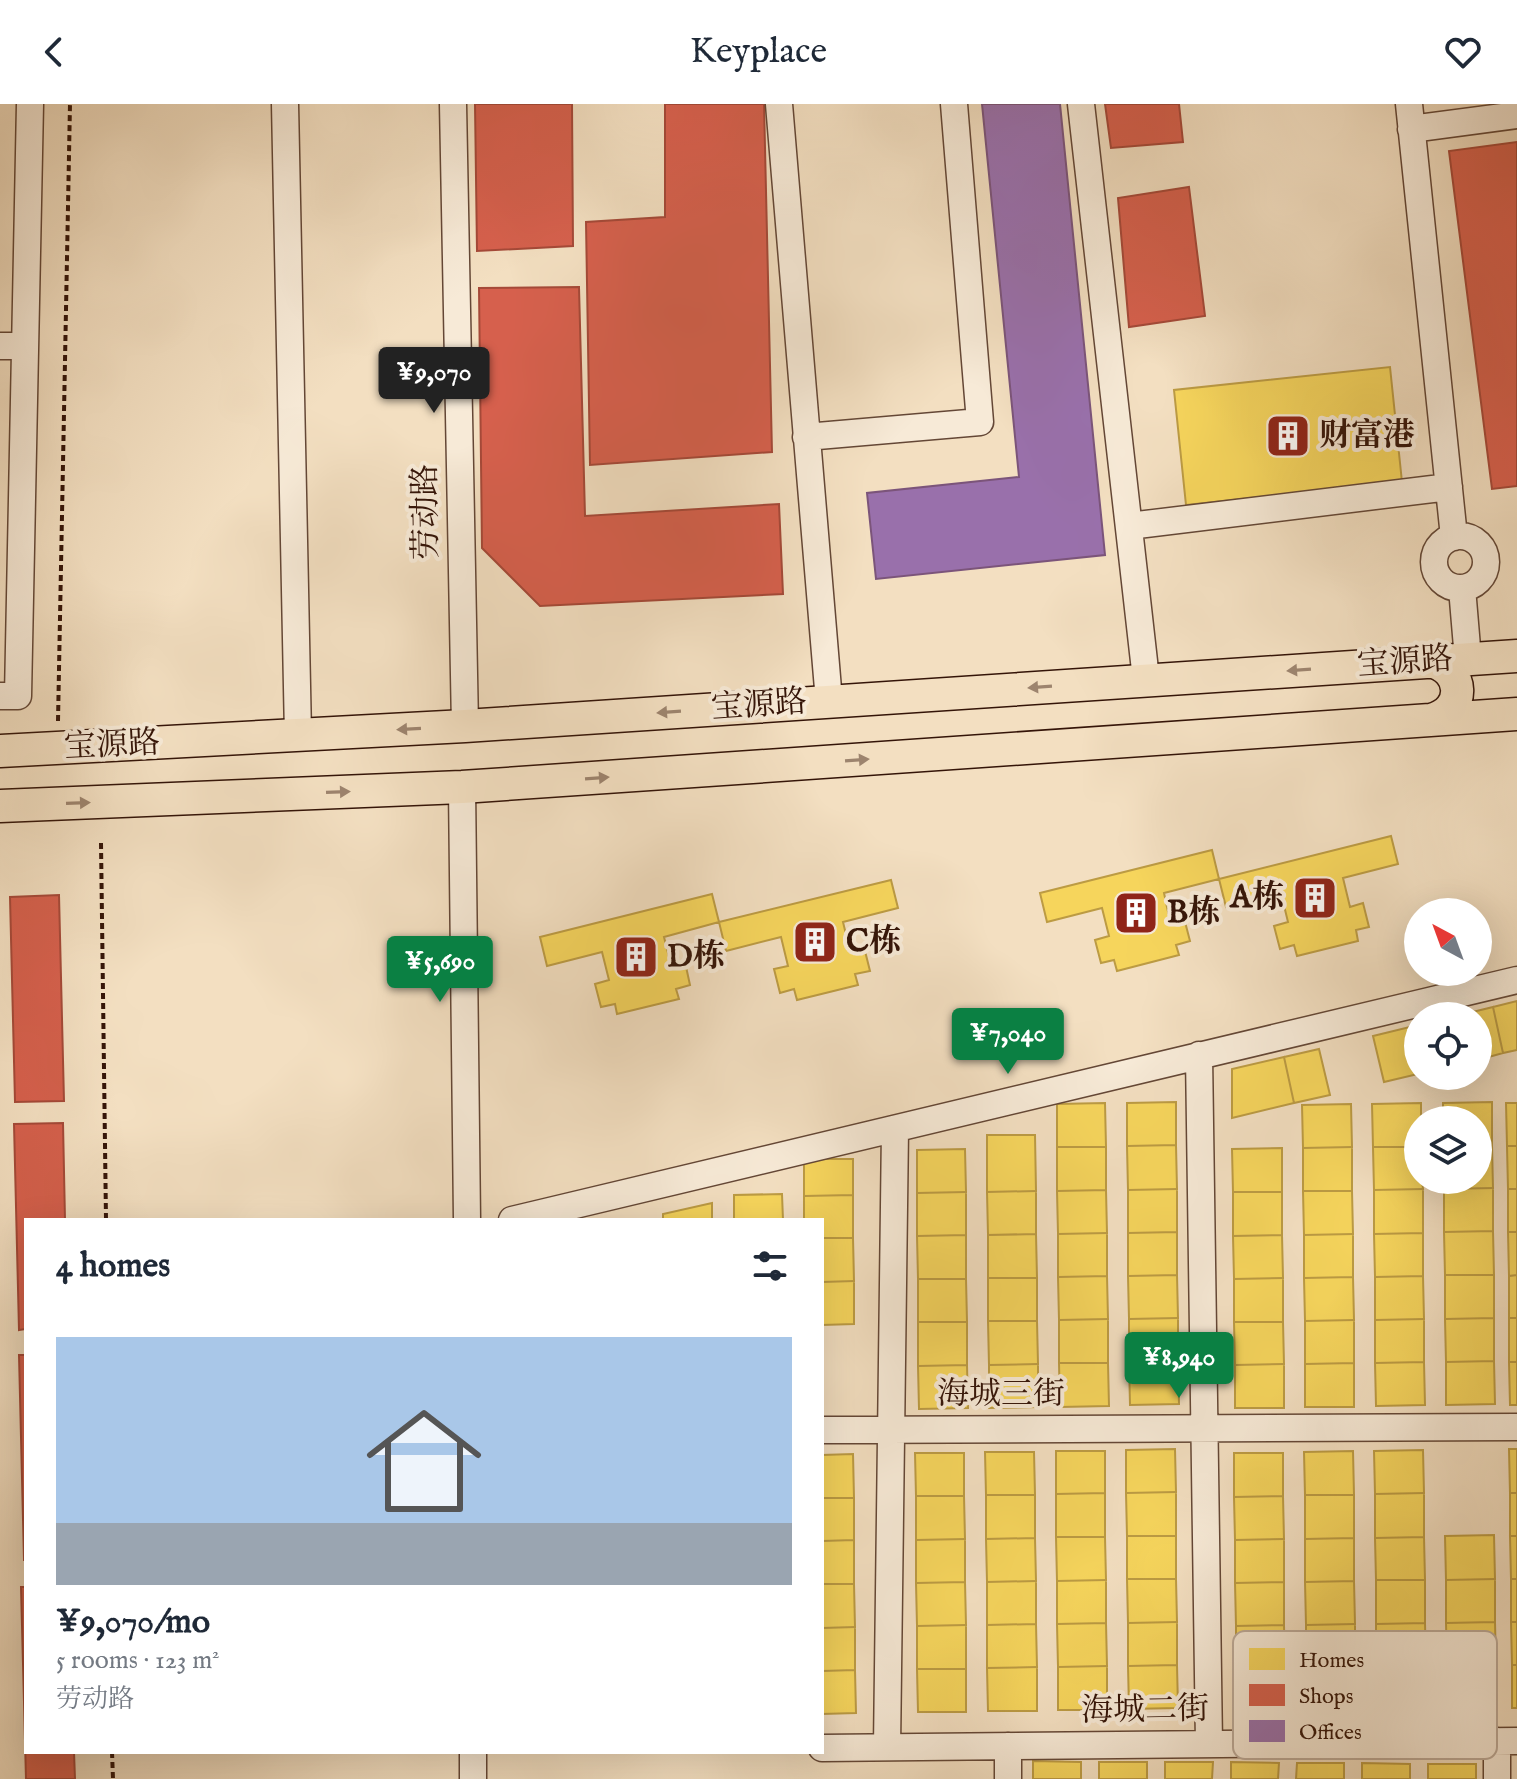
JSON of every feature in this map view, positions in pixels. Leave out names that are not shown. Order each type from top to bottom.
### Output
[{"type":"main road","name":"宝源路","points":[[0,751],[465,726],[1517,656]]},
{"type":"main road","points":[[1430,661],[1447,667],[1457,685],[1454,704],[1440,718],[1431,720]]},
{"type":"main road","name":"宝源路","points":[[0,806],[462,787],[1517,714]]},
{"type":"street","points":[[0,696],[18,696],[11,512],[12,346],[30,104]]},
{"type":"street","points":[[285,104],[298,735]]},
{"type":"street","name":"劳动路","points":[[453,104],[465,726]]},
{"type":"street","points":[[779,104],[829,701]]},
{"type":"street","points":[[806,437],[980,422],[954,104]]},
{"type":"street","points":[[1081,104],[1146,679]]},
{"type":"street","points":[[1454,537],[1410,117],[1517,115]]},
{"type":"street","points":[[1129,526],[1449,487]]},
{"type":"street","points":[[1454,537],[1471,539],[1483,550],[1486,558],[1483,575],[1477,582],[1462,588],[1447,585],[1434,566],[1441,545],[1454,537]]},
{"type":"street","points":[[1462,588],[1468,659]]},
{"type":"street","points":[[462,787],[467,1218]]},
{"type":"street","points":[[520,1218],[1517,980]]},
{"type":"street","points":[[1199,1055],[1209,1744]]},
{"type":"street","points":[[887,1747],[895,1129]]},
{"type":"street","name":"海城三街","points":[[824,1430],[1517,1427]]},
{"type":"street","points":[[1497,1779],[1507,1741]]},
{"type":"street","name":"海城二街","points":[[824,1748],[1233,1744]]},
{"type":"street","points":[[1008,1746],[1008,1779]]},
{"type":"street","points":[[473,1754],[473,1779]]},
{"type":"path","points":[[58,749],[70,104]]},
{"type":"path","points":[[101,843],[106,1218]]},
{"type":"path","points":[[112,1754],[113,1779]]},
{"type":"building: Homes","name":"财富港","points":[[1390,367],[1402,482],[1186,505],[1174,390]]},
{"type":"building: Homes","name":"A栋","points":[[1391,836],[1398,864],[1343,878],[1350,907],[1363,903],[1369,927],[1356,930],[1358,941],[1297,956],[1294,945],[1280,949],[1274,926],[1288,922],[1281,893],[1226,907],[1219,879]]},
{"type":"building: Homes","name":"B栋","points":[[1212,850],[1219,879],[1164,893],[1170,921],[1184,918],[1190,941],[1176,945],[1179,955],[1117,971],[1114,960],[1101,963],[1095,940],[1109,936],[1102,908],[1047,922],[1040,893]]},
{"type":"building: Homes","name":"C栋","points":[[891,880],[898,908],[843,922],[850,951],[864,947],[870,971],[855,974],[858,985],[797,1000],[794,989],[780,993],[774,969],[788,966],[781,937],[726,951],[719,922]]},
{"type":"building: Homes","name":"D栋","points":[[712,894],[719,922],[664,937],[671,965],[685,962],[690,985],[676,989],[679,999],[617,1014],[615,1004],[601,1007],[595,984],[609,980],[602,952],[547,966],[540,937]]},
{"type":"building: Homes","points":[[1517,1001],[1517,1050],[1503,1053],[1493,1007]]},
{"type":"building: Homes","points":[[1492,1007],[1503,1053],[1492,1056]]},
{"type":"building: Homes","points":[[1404,1028],[1404,1077],[1384,1082],[1373,1036]]},
{"type":"building: Homes","points":[[1319,1049],[1330,1095],[1294,1103],[1284,1057]]},
{"type":"building: Homes","points":[[1284,1057],[1294,1103],[1232,1118],[1232,1069]]},
{"type":"building: Homes","points":[[1176,1102],[1176,1145],[1127,1146],[1127,1103]]},
{"type":"building: Homes","points":[[1492,1102],[1492,1106],[1443,1106],[1443,1103]]},
{"type":"building: Homes","points":[[1105,1103],[1106,1147],[1057,1147],[1057,1104]]},
{"type":"building: Homes","points":[[1421,1103],[1421,1106],[1404,1106],[1404,1147],[1373,1147],[1372,1104]]},
{"type":"building: Homes","points":[[1506,1103],[1517,1103],[1517,1146],[1507,1146]]},
{"type":"building: Homes","points":[[1351,1104],[1352,1147],[1303,1148],[1302,1105]]},
{"type":"building: Homes","points":[[987,1135],[1035,1135],[1036,1191],[987,1192]]},
{"type":"building: Homes","points":[[1176,1145],[1177,1189],[1128,1190],[1127,1146]]},
{"type":"building: Homes","points":[[1507,1146],[1517,1146],[1517,1189],[1508,1189]]},
{"type":"building: Homes","points":[[1057,1147],[1106,1147],[1106,1190],[1057,1191]]},
{"type":"building: Homes","points":[[1352,1147],[1352,1191],[1303,1191],[1303,1148]]},
{"type":"building: Homes","points":[[1373,1147],[1404,1147],[1404,1189],[1374,1190]]},
{"type":"building: Homes","points":[[1282,1148],[1282,1192],[1233,1192],[1232,1149]]},
{"type":"building: Homes","points":[[965,1149],[966,1192],[917,1193],[917,1150]]},
{"type":"building: Homes","points":[[804,1159],[853,1159],[853,1195],[804,1196]]},
{"type":"building: Homes","points":[[1492,1188],[1493,1231],[1444,1232],[1444,1194],[1492,1194]]},
{"type":"building: Homes","points":[[1177,1189],[1177,1232],[1128,1233],[1128,1190]]},
{"type":"building: Homes","points":[[1404,1189],[1404,1194],[1423,1194],[1423,1233],[1374,1234],[1374,1190]]},
{"type":"building: Homes","points":[[1508,1189],[1517,1189],[1517,1232],[1508,1232]]},
{"type":"building: Homes","points":[[1106,1190],[1107,1233],[1058,1234],[1057,1191]]},
{"type":"building: Homes","points":[[1036,1191],[1036,1234],[988,1235],[987,1192]]},
{"type":"building: Homes","points":[[1303,1191],[1352,1191],[1353,1234],[1304,1235]]},
{"type":"building: Homes","points":[[966,1192],[966,1235],[917,1236],[917,1193]]},
{"type":"building: Homes","points":[[1233,1192],[1282,1192],[1282,1235],[1233,1236]]},
{"type":"building: Homes","points":[[782,1194],[783,1218],[734,1218],[734,1195]]},
{"type":"building: Homes","points":[[853,1195],[853,1238],[824,1238],[824,1218],[804,1218],[804,1196]]},
{"type":"building: Homes","points":[[712,1203],[712,1218],[663,1218],[663,1214]]},
{"type":"building: Homes","points":[[1493,1231],[1494,1275],[1445,1275],[1444,1232]]},
{"type":"building: Homes","points":[[1177,1232],[1177,1275],[1128,1276],[1128,1233]]},
{"type":"building: Homes","points":[[1508,1232],[1517,1232],[1517,1275],[1509,1276]]},
{"type":"building: Homes","points":[[1107,1233],[1107,1276],[1058,1277],[1058,1234]]},
{"type":"building: Homes","points":[[1423,1233],[1423,1276],[1375,1277],[1374,1234]]},
{"type":"building: Homes","points":[[1036,1234],[1037,1278],[988,1278],[988,1235]]},
{"type":"building: Homes","points":[[1353,1234],[1353,1277],[1304,1278],[1304,1235]]},
{"type":"building: Homes","points":[[966,1235],[966,1279],[918,1279],[917,1236]]},
{"type":"building: Homes","points":[[1282,1235],[1283,1278],[1234,1279],[1233,1236]]},
{"type":"building: Homes","points":[[824,1238],[853,1238],[854,1281],[824,1282]]},
{"type":"building: Homes","points":[[1177,1275],[1178,1318],[1129,1319],[1128,1276]]},
{"type":"building: Homes","points":[[1445,1275],[1494,1275],[1494,1318],[1445,1319]]},
{"type":"building: Homes","points":[[1517,1275],[1517,1318],[1509,1318],[1509,1276]]},
{"type":"building: Homes","points":[[1107,1276],[1108,1319],[1059,1320],[1058,1277]]},
{"type":"building: Homes","points":[[1423,1276],[1424,1319],[1375,1320],[1375,1277]]},
{"type":"building: Homes","points":[[1353,1277],[1354,1320],[1305,1321],[1304,1278]]},
{"type":"building: Homes","points":[[988,1278],[1037,1278],[1037,1321],[988,1321]]},
{"type":"building: Homes","points":[[1283,1278],[1283,1322],[1234,1322],[1234,1279]]},
{"type":"building: Homes","points":[[918,1279],[966,1279],[967,1322],[918,1322]]},
{"type":"building: Homes","points":[[854,1281],[854,1324],[824,1325],[824,1282]]},
{"type":"building: Homes","points":[[1178,1318],[1178,1362],[1129,1362],[1129,1319]]},
{"type":"building: Homes","points":[[1494,1318],[1494,1361],[1446,1362],[1445,1319]]},
{"type":"building: Homes","points":[[1509,1318],[1517,1318],[1517,1362],[1509,1362]]},
{"type":"building: Homes","points":[[1108,1319],[1108,1363],[1059,1363],[1059,1320]]},
{"type":"building: Homes","points":[[1424,1319],[1424,1362],[1375,1363],[1375,1320]]},
{"type":"building: Homes","points":[[1354,1320],[1354,1363],[1305,1364],[1305,1321]]},
{"type":"building: Homes","points":[[988,1321],[1037,1321],[1038,1364],[989,1365]]},
{"type":"building: Homes","points":[[918,1322],[967,1322],[967,1365],[918,1366]]},
{"type":"building: Homes","points":[[1234,1322],[1283,1322],[1284,1364],[1235,1365]]},
{"type":"building: Homes","points":[[1494,1361],[1495,1404],[1446,1405],[1446,1362]]},
{"type":"building: Homes","points":[[1129,1362],[1178,1362],[1179,1404],[1130,1405]]},
{"type":"building: Homes","points":[[1424,1362],[1425,1405],[1376,1406],[1375,1363]]},
{"type":"building: Homes","points":[[1509,1362],[1517,1362],[1517,1405],[1510,1405]]},
{"type":"building: Homes","points":[[1059,1363],[1108,1363],[1109,1406],[1060,1407]]},
{"type":"building: Homes","points":[[1354,1363],[1354,1407],[1305,1407],[1305,1364]]},
{"type":"building: Homes","points":[[1038,1364],[1038,1407],[989,1408],[989,1365]]},
{"type":"building: Homes","points":[[1284,1364],[1284,1408],[1235,1408],[1235,1365]]},
{"type":"building: Homes","points":[[967,1365],[968,1408],[919,1409],[918,1366]]},
{"type":"building: Homes","points":[[1175,1449],[1176,1492],[1126,1493],[1126,1450]]},
{"type":"building: Homes","points":[[1509,1449],[1517,1449],[1517,1493],[1510,1493]]},
{"type":"building: Homes","points":[[1423,1450],[1424,1493],[1375,1494],[1374,1451]]},
{"type":"building: Homes","points":[[1056,1451],[1105,1451],[1105,1493],[1056,1494]]},
{"type":"building: Homes","points":[[1353,1451],[1354,1495],[1305,1495],[1304,1452]]},
{"type":"building: Homes","points":[[985,1452],[1034,1452],[1035,1495],[986,1495]]},
{"type":"building: Homes","points":[[915,1453],[964,1453],[964,1496],[916,1496]]},
{"type":"building: Homes","points":[[1234,1453],[1283,1453],[1283,1496],[1234,1497]]},
{"type":"building: Homes","points":[[853,1454],[854,1498],[824,1498],[824,1455]]},
{"type":"building: Homes","points":[[1176,1492],[1176,1536],[1127,1536],[1126,1493]]},
{"type":"building: Homes","points":[[1105,1493],[1105,1537],[1056,1537],[1056,1494]]},
{"type":"building: Homes","points":[[1424,1493],[1424,1537],[1375,1538],[1375,1494]]},
{"type":"building: Homes","points":[[1510,1493],[1517,1493],[1517,1536],[1510,1536]]},
{"type":"building: Homes","points":[[986,1495],[1035,1495],[1035,1538],[986,1539]]},
{"type":"building: Homes","points":[[1305,1495],[1354,1495],[1354,1538],[1305,1539]]},
{"type":"building: Homes","points":[[916,1496],[964,1496],[965,1539],[916,1540]]},
{"type":"building: Homes","points":[[1283,1496],[1284,1539],[1235,1540],[1234,1497]]},
{"type":"building: Homes","points":[[824,1498],[854,1498],[854,1540],[824,1541]]},
{"type":"building: Homes","points":[[1494,1535],[1495,1579],[1446,1580],[1445,1536]]},
{"type":"building: Homes","points":[[1127,1536],[1176,1536],[1176,1579],[1127,1579]]},
{"type":"building: Homes","points":[[1510,1536],[1517,1536],[1517,1579],[1511,1579]]},
{"type":"building: Homes","points":[[1056,1537],[1105,1537],[1106,1580],[1057,1581]]},
{"type":"building: Homes","points":[[1424,1537],[1425,1580],[1376,1580],[1375,1538]]},
{"type":"building: Homes","points":[[1035,1538],[1036,1581],[987,1582],[986,1539]]},
{"type":"building: Homes","points":[[1354,1538],[1354,1581],[1305,1582],[1305,1539]]},
{"type":"building: Homes","points":[[965,1539],[965,1582],[916,1583],[916,1540]]},
{"type":"building: Homes","points":[[1284,1539],[1284,1582],[1235,1583],[1235,1540]]},
{"type":"building: Homes","points":[[854,1540],[854,1584],[824,1584],[824,1541]]},
{"type":"building: Homes","points":[[1127,1579],[1176,1579],[1177,1622],[1128,1623]]},
{"type":"building: Homes","points":[[1495,1579],[1495,1622],[1446,1623],[1446,1580]]},
{"type":"building: Homes","points":[[1511,1579],[1517,1579],[1517,1622],[1511,1622]]},
{"type":"building: Homes","points":[[1106,1580],[1106,1623],[1057,1624],[1057,1581]]},
{"type":"building: Homes","points":[[1376,1580],[1425,1580],[1425,1623],[1376,1624]]},
{"type":"building: Homes","points":[[1036,1581],[1036,1624],[987,1625],[987,1582]]},
{"type":"building: Homes","points":[[1354,1581],[1355,1624],[1306,1625],[1305,1582]]},
{"type":"building: Homes","points":[[965,1582],[966,1625],[917,1626],[916,1583]]},
{"type":"building: Homes","points":[[1284,1582],[1284,1625],[1236,1626],[1235,1583]]},
{"type":"building: Homes","points":[[824,1584],[854,1584],[855,1627],[824,1628]]},
{"type":"building: Homes","points":[[1177,1622],[1177,1665],[1128,1666],[1128,1623]]},
{"type":"building: Homes","points":[[1495,1622],[1495,1631],[1446,1631],[1446,1623]]},
{"type":"building: Homes","points":[[1511,1622],[1517,1622],[1517,1665],[1512,1665]]},
{"type":"building: Homes","points":[[1106,1623],[1107,1666],[1058,1667],[1057,1624]]},
{"type":"building: Homes","points":[[1425,1623],[1425,1631],[1376,1631],[1376,1624]]},
{"type":"building: Homes","points":[[1036,1624],[1037,1667],[987,1668],[987,1625]]},
{"type":"building: Homes","points":[[1355,1624],[1355,1631],[1306,1631],[1306,1625]]},
{"type":"building: Homes","points":[[966,1625],[966,1669],[917,1669],[917,1626]]},
{"type":"building: Homes","points":[[1284,1625],[1284,1631],[1236,1631],[1236,1626]]},
{"type":"building: Homes","points":[[855,1627],[855,1670],[824,1671],[824,1628]]},
{"type":"building: Homes","points":[[1177,1665],[1178,1708],[1129,1709],[1128,1666]]},
{"type":"building: Homes","points":[[1512,1665],[1517,1665],[1517,1708],[1512,1708]]},
{"type":"building: Homes","points":[[1107,1666],[1107,1710],[1058,1710],[1058,1667]]},
{"type":"building: Homes","points":[[1037,1667],[1037,1711],[988,1711],[987,1668]]},
{"type":"building: Homes","points":[[917,1669],[966,1669],[966,1712],[918,1712]]},
{"type":"building: Homes","points":[[855,1670],[856,1713],[824,1714],[824,1671]]},
{"type":"building: Homes","points":[[1033,1761],[1081,1762],[1081,1779],[1033,1779]]},
{"type":"building: Homes","points":[[1099,1762],[1147,1762],[1147,1779],[1099,1779]]},
{"type":"building: Homes","points":[[1165,1762],[1213,1762],[1212,1779],[1165,1779]]},
{"type":"building: Homes","points":[[1231,1762],[1279,1763],[1278,1779],[1231,1779]]},
{"type":"building: Homes","points":[[1297,1763],[1344,1763],[1344,1779],[1296,1779]]},
{"type":"building: Homes","points":[[1362,1763],[1410,1764],[1410,1779],[1362,1779]]},
{"type":"building: Homes","points":[[1428,1764],[1476,1764],[1476,1779],[1428,1779]]},
{"type":"building: Shops","points":[[475,104],[572,104],[573,246],[477,251]]},
{"type":"building: Shops","points":[[665,104],[764,104],[772,452],[590,465],[586,222],[665,217]]},
{"type":"building: Shops","points":[[1105,104],[1179,104],[1183,142],[1111,148]]},
{"type":"building: Shops","points":[[1517,142],[1517,486],[1492,489],[1449,151]]},
{"type":"building: Shops","points":[[1189,187],[1205,316],[1129,327],[1118,198]]},
{"type":"building: Shops","points":[[579,287],[585,516],[779,504],[783,594],[540,606],[482,548],[479,288]]},
{"type":"building: Shops","points":[[59,895],[64,1101],[15,1102],[10,897]]},
{"type":"building: Shops","points":[[63,1123],[65,1218],[24,1218],[24,1329],[19,1330],[14,1124]]},
{"type":"building: Shops","points":[[19,1355],[24,1355],[24,1560]]},
{"type":"building: Shops","points":[[21,1587],[24,1587],[24,1702]]},
{"type":"building: Shops","points":[[25,1754],[74,1754],[75,1779],[26,1779]]},
{"type":"building: Offices","points":[[982,104],[1060,104],[1105,555],[876,579],[867,493],[1019,477]]},
{"type":"place","name":"财富港","points":[[1288,436]]},
{"type":"place","name":"A栋","points":[[1315,898]]},
{"type":"place","name":"B栋","points":[[1136,913]]},
{"type":"place","name":"C栋","points":[[815,942]]},
{"type":"place","name":"D栋","points":[[636,957]]}]
